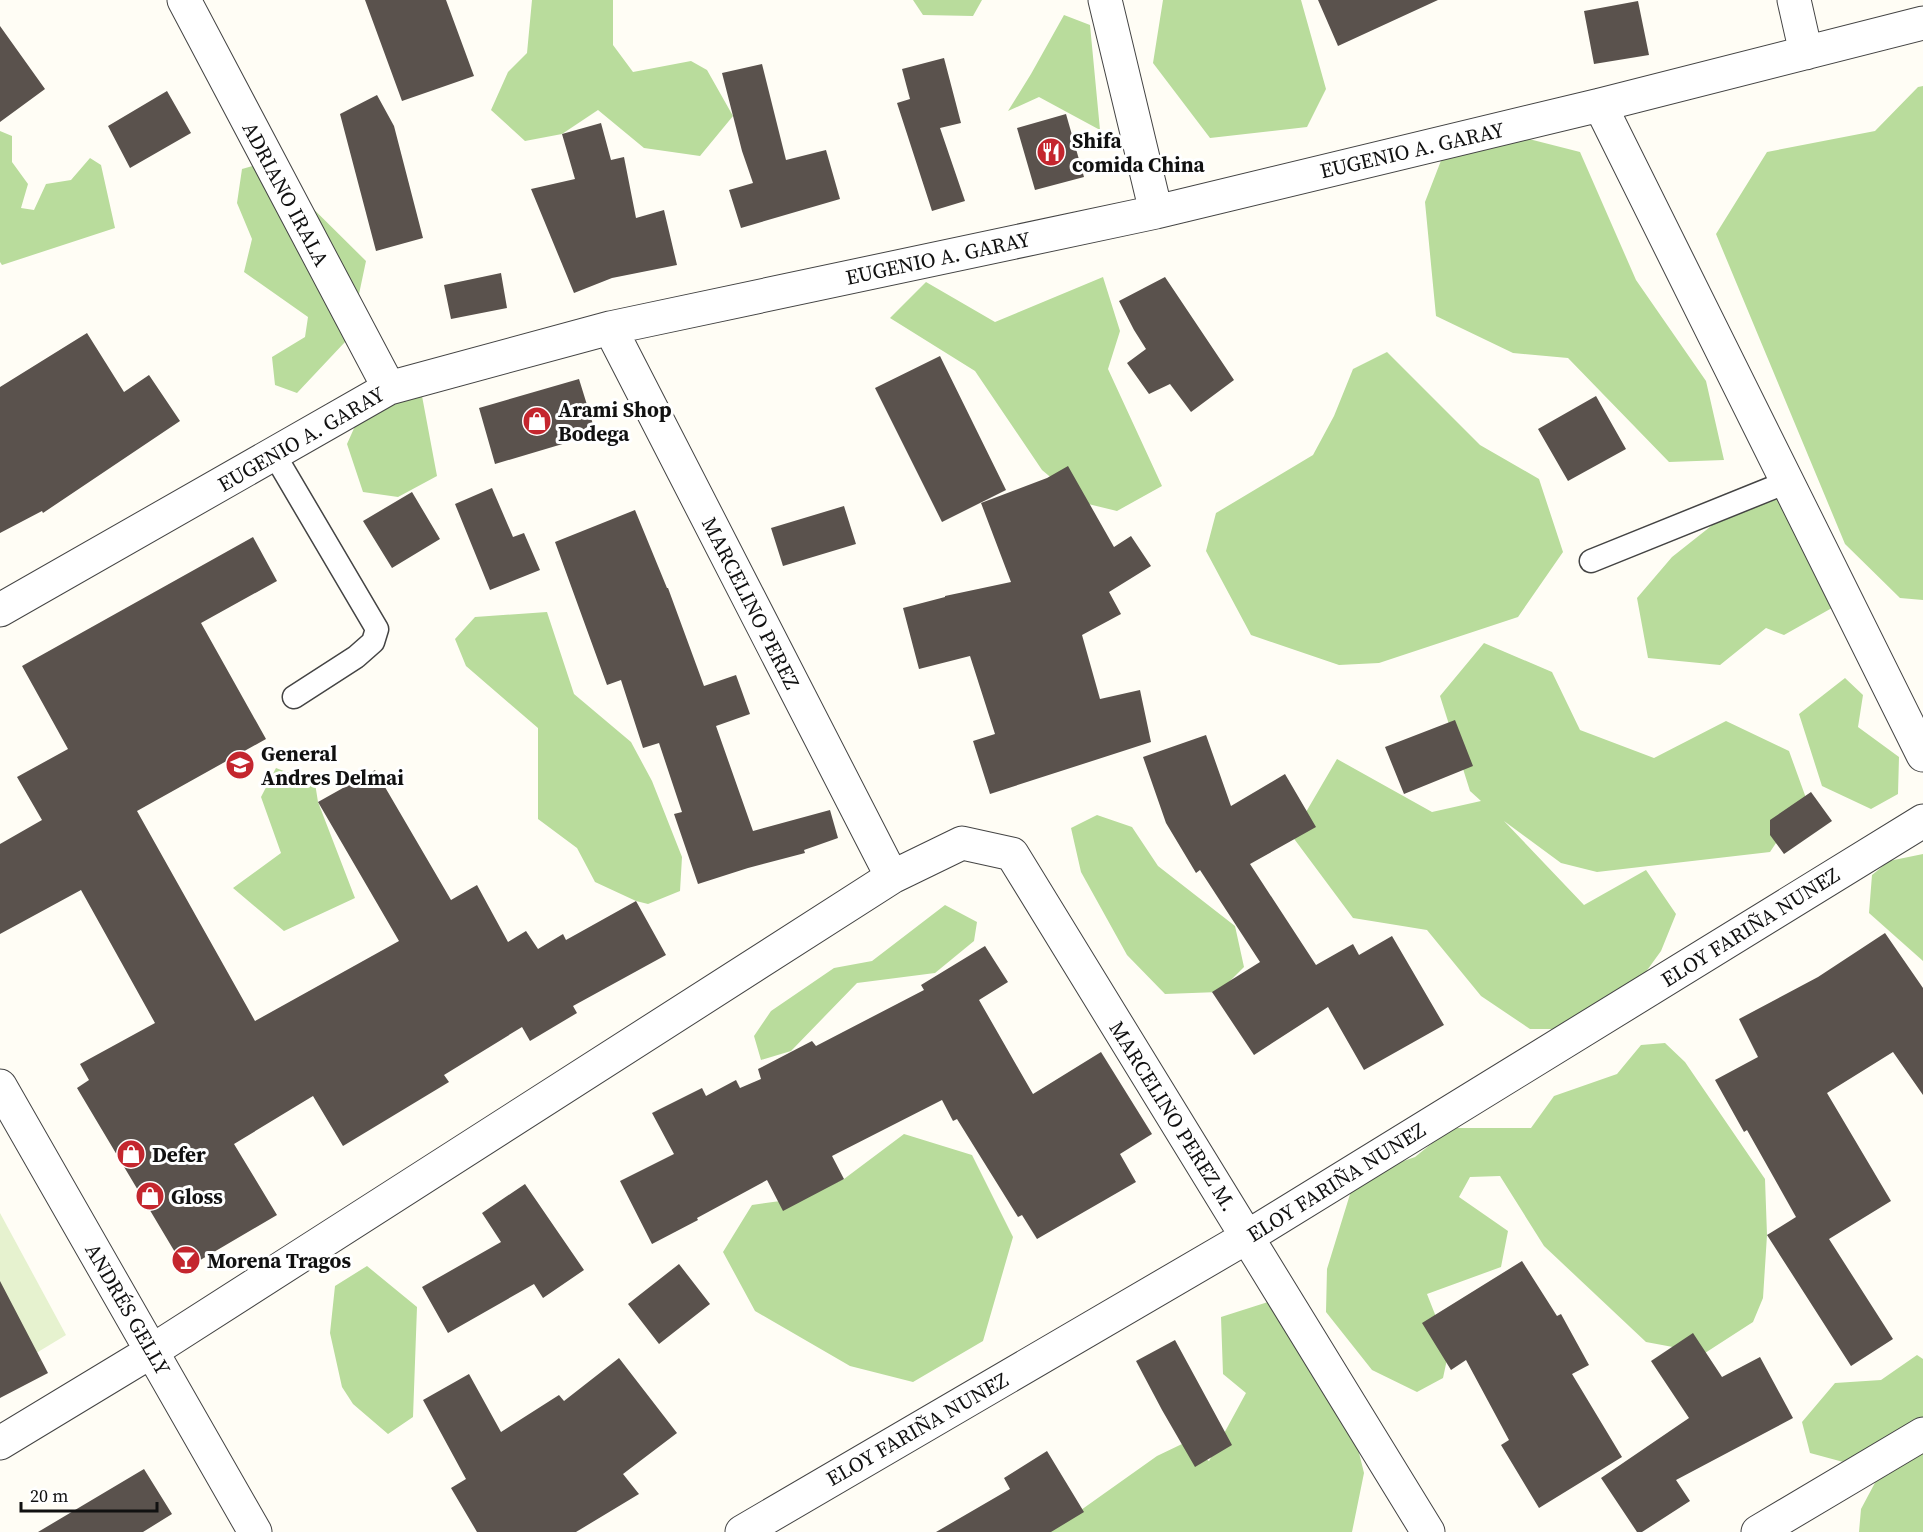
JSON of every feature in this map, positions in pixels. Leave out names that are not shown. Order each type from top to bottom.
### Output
[{"type":"street","name":"ADRIANO IRALA","points":[[184,0],[389,388]]},
{"type":"street","points":[[1105,0],[1156,212]]},
{"type":"street","points":[[1794,0],[1806,53]]},
{"type":"street","name":"EUGENIO A. GARAY","points":[[0,610],[389,388],[610,328],[1156,212],[1600,105],[1923,23]]},
{"type":"street","points":[[1600,105],[1923,755]]},
{"type":"street","name":"MARCELINO PEREZ","points":[[610,328],[892,877]]},
{"type":"street","name":"ELOY FARIÑA NUNEZ","points":[[742,1532],[1247,1237],[1923,821]]},
{"type":"street","name":"MARCELINO PEREZ M.","points":[[892,877],[962,843],[1012,854],[1428,1532]]},
{"type":"street","points":[[0,1443],[152,1351],[892,877]]},
{"type":"street","name":"ANDRÉS GELLY","points":[[0,1086],[255,1532]]},
{"type":"street","points":[[1758,1532],[1923,1434]]},
{"type":"lane","points":[[274,454],[377,629],[373,642],[356,657],[294,697]]},
{"type":"lane","points":[[1591,561],[1787,482]]},
{"type":"green space","points":[[532,0],[613,0],[613,45],[633,72],[691,61],[707,70],[733,116],[700,156],[644,148],[598,110],[562,134],[525,141],[491,110],[508,72],[527,53]]},
{"type":"green space","points":[[913,0],[982,0],[973,16],[923,15]]},
{"type":"green space","points":[[1163,0],[1301,0],[1326,89],[1307,127],[1210,138],[1153,63]]},
{"type":"green space","points":[[1064,15],[1090,25],[1100,130],[1039,97],[1008,111]]},
{"type":"green space","points":[[1923,86],[1923,600],[1900,598],[1845,544],[1716,234],[1767,152],[1875,131],[1918,87]]},
{"type":"green space","points":[[0,131],[12,136],[12,162],[28,184],[21,208],[34,210],[46,184],[71,180],[90,158],[101,165],[115,228],[2,265],[0,262]]},
{"type":"green space","points":[[1513,135],[1580,152],[1636,280],[1706,381],[1724,460],[1669,462],[1568,358],[1513,353],[1436,316],[1425,202],[1442,158]]},
{"type":"green space","points":[[266,162],[366,261],[351,332],[345,342],[297,393],[275,385],[272,357],[305,337],[308,317],[244,272],[252,239],[237,203],[242,169]]},
{"type":"green space","points":[[1103,277],[1120,331],[1108,369],[1162,486],[1117,511],[1080,502],[1042,470],[975,371],[890,318],[926,282],[995,322]]},
{"type":"green space","points":[[1387,352],[1480,445],[1539,479],[1563,552],[1518,617],[1379,663],[1339,665],[1251,635],[1206,551],[1216,513],[1313,455],[1334,416],[1353,369]]},
{"type":"green space","points":[[422,396],[437,476],[398,497],[363,492],[347,444],[364,406]]},
{"type":"green space","points":[[1792,491],[1839,604],[1784,635],[1766,628],[1720,665],[1648,658],[1637,598],[1672,557],[1720,519]]},
{"type":"green space","points":[[547,612],[574,694],[631,742],[652,781],[682,857],[680,891],[648,904],[636,901],[595,882],[577,848],[538,819],[538,728],[466,666],[455,639],[475,617]]},
{"type":"green space","points":[[1484,643],[1552,672],[1580,730],[1654,758],[1726,721],[1789,751],[1806,798],[1770,852],[1597,872],[1561,863],[1504,821],[1584,905],[1646,870],[1676,914],[1661,951],[1619,1009],[1570,1029],[1530,1029],[1481,996],[1427,930],[1353,918],[1292,836],[1337,759],[1432,812],[1481,801],[1470,791],[1440,696]]},
{"type":"green space","points":[[1845,678],[1863,695],[1858,727],[1899,757],[1898,794],[1871,809],[1822,786],[1799,714]]},
{"type":"green space","points":[[276,768],[315,783],[318,802],[355,898],[284,931],[233,888],[281,853],[261,797]]},
{"type":"green space","points":[[1097,815],[1132,827],[1158,866],[1235,926],[1244,967],[1219,992],[1165,994],[1127,955],[1081,872],[1071,828]]},
{"type":"green space","points":[[1923,854],[1923,961],[1869,913],[1872,875],[1889,861]]},
{"type":"green space","points":[[945,905],[977,922],[974,941],[935,973],[857,983],[791,1051],[761,1060],[754,1036],[771,1011],[834,968],[872,961]]},
{"type":"green space","points":[[1665,1043],[1685,1062],[1765,1179],[1767,1235],[1763,1298],[1753,1322],[1705,1353],[1646,1342],[1544,1246],[1500,1176],[1470,1177],[1459,1197],[1508,1231],[1501,1267],[1427,1294],[1449,1350],[1443,1378],[1417,1392],[1372,1370],[1326,1312],[1327,1269],[1355,1178],[1415,1157],[1451,1128],[1531,1128],[1554,1096],[1617,1074],[1641,1045]]},
{"type":"green space","points":[[904,1134],[972,1155],[1013,1237],[983,1341],[913,1382],[850,1366],[755,1311],[723,1252],[752,1205],[802,1198],[844,1179]]},
{"type":"green space","points":[[0,1213],[66,1335],[0,1375]]},
{"type":"green space","points":[[367,1266],[417,1307],[413,1417],[388,1434],[353,1404],[342,1387],[330,1333],[335,1286]]},
{"type":"green space","points":[[1268,1302],[1343,1388],[1364,1473],[1352,1532],[1050,1532],[1157,1456],[1182,1444],[1209,1461],[1246,1393],[1223,1374],[1221,1317]]},
{"type":"green space","points":[[1917,1355],[1923,1359],[1923,1432],[1858,1466],[1810,1453],[1802,1422],[1835,1383],[1881,1380]]},
{"type":"green space","points":[[1923,1452],[1923,1532],[1859,1532],[1861,1509],[1877,1479]]},
{"type":"building","points":[[365,0],[446,0],[474,76],[402,101]]},
{"type":"building","points":[[1318,0],[1438,0],[1338,46]]},
{"type":"building","points":[[1638,1],[1649,55],[1594,64],[1584,11]]},
{"type":"building","points":[[0,26],[45,89],[0,122]]},
{"type":"building","points":[[944,58],[961,123],[940,128],[965,201],[932,211],[897,103],[910,99],[902,69]]},
{"type":"building","points":[[762,64],[786,160],[826,150],[840,199],[741,228],[729,190],[753,183],[742,151],[722,73]]},
{"type":"building","points":[[167,91],[191,133],[130,168],[108,126]]},
{"type":"building","points":[[377,95],[394,126],[423,238],[376,251],[340,114]]},
{"type":"building","name":"Shifa comida China","points":[[1066,114],[1084,177],[1035,190],[1017,128]]},
{"type":"building","points":[[601,123],[611,160],[624,157],[636,218],[664,210],[677,265],[612,278],[574,293],[531,189],[575,179],[562,134]]},
{"type":"building","points":[[501,273],[507,308],[451,319],[444,285]]},
{"type":"building","points":[[1165,277],[1234,380],[1191,412],[1170,384],[1149,394],[1127,363],[1146,349],[1119,301]]},
{"type":"building","points":[[87,333],[124,392],[149,375],[180,421],[43,513],[42,511],[0,533],[0,387]]},
{"type":"building","points":[[940,356],[1006,490],[942,522],[875,388]]},
{"type":"building","name":"Arami Shop Bodega","points":[[579,379],[596,434],[495,464],[479,408]]},
{"type":"building","points":[[1596,396],[1626,449],[1568,481],[1538,429]]},
{"type":"building","points":[[1068,466],[1114,547],[1131,536],[1151,566],[1109,592],[1121,614],[1082,635],[1100,699],[1140,690],[1151,742],[990,794],[973,741],[995,734],[970,656],[919,669],[903,608],[945,596],[1011,582],[981,503],[1047,478]]},
{"type":"building","points":[[492,488],[513,537],[524,533],[540,570],[490,590],[455,504]]},
{"type":"building","points":[[412,492],[440,539],[392,568],[363,521]]},
{"type":"building","points":[[844,506],[856,544],[783,566],[771,528]]},
{"type":"building","points":[[635,510],[668,588],[704,686],[736,675],[750,714],[716,726],[753,831],[830,810],[838,838],[804,850],[805,853],[698,884],[674,814],[682,812],[659,743],[643,748],[621,680],[607,685],[555,542]]},
{"type":"building","points":[[253,537],[277,581],[201,623],[266,739],[137,811],[255,1021],[399,941],[318,802],[375,770],[451,900],[477,885],[508,942],[526,931],[538,949],[563,934],[566,940],[636,901],[666,955],[573,1006],[577,1013],[530,1041],[522,1027],[444,1075],[449,1082],[343,1146],[313,1096],[234,1144],[277,1215],[185,1269],[77,1088],[89,1080],[80,1064],[155,1023],[81,890],[0,934],[0,844],[42,820],[17,777],[68,749],[22,666]]},
{"type":"building","points":[[1455,720],[1473,766],[1404,794],[1385,747]]},
{"type":"building","points":[[1206,735],[1231,806],[1285,774],[1316,827],[1250,864],[1316,965],[1353,944],[1359,955],[1392,936],[1444,1025],[1364,1070],[1328,1007],[1254,1055],[1212,992],[1260,962],[1200,870],[1196,873],[1166,823],[1143,757]]},
{"type":"building","points":[[1811,792],[1832,821],[1784,854],[1770,835],[1770,820]]},
{"type":"building","points":[[1885,933],[1923,988],[1923,1095],[1893,1052],[1827,1093],[1891,1201],[1829,1239],[1893,1339],[1851,1366],[1767,1235],[1796,1217],[1747,1130],[1744,1132],[1715,1080],[1758,1057],[1739,1019],[1818,977]]},
{"type":"building","points":[[985,946],[1008,982],[979,1000],[1033,1094],[1101,1052],[1152,1134],[1120,1154],[1136,1182],[1037,1239],[1022,1215],[1018,1217],[957,1119],[953,1121],[942,1100],[832,1156],[844,1179],[783,1211],[767,1180],[652,1244],[620,1181],[674,1154],[652,1113],[702,1088],[706,1096],[736,1080],[740,1088],[761,1079],[758,1069],[812,1041],[816,1046],[924,990],[921,985]]},
{"type":"building","points":[[525,1184],[584,1270],[543,1298],[534,1284],[448,1333],[422,1287],[501,1242],[482,1213]]},
{"type":"building","points":[[1522,1261],[1557,1316],[1561,1314],[1589,1365],[1572,1374],[1622,1457],[1539,1508],[1501,1445],[1509,1440],[1466,1360],[1451,1370],[1422,1323]]},
{"type":"building","points":[[679,1264],[710,1304],[659,1344],[628,1304]]},
{"type":"building","points":[[0,1281],[48,1373],[0,1398]]},
{"type":"building","points":[[1693,1333],[1722,1377],[1760,1357],[1793,1418],[1676,1480],[1690,1501],[1642,1532],[1637,1532],[1601,1478],[1689,1418],[1651,1361]]},
{"type":"building","points":[[1175,1340],[1232,1445],[1195,1467],[1136,1361]]},
{"type":"building","points":[[619,1358],[677,1433],[623,1474],[639,1494],[576,1532],[477,1532],[451,1488],[466,1479],[423,1400],[469,1374],[501,1432],[559,1395],[564,1401]]},
{"type":"building","points":[[1047,1451],[1084,1512],[1051,1532],[936,1532],[1010,1489],[1004,1478]]},
{"type":"building","points":[[144,1469],[172,1514],[143,1532],[38,1532]]},
{"type":"place","name":"Shifa comida China","points":[[1051,152]]},
{"type":"place","name":"Arami Shop Bodega","points":[[537,421]]},
{"type":"place","name":"General Andres Delmai","points":[[240,765]]},
{"type":"place","name":"Defer","points":[[131,1154]]},
{"type":"place","name":"Gloss","points":[[150,1196]]},
{"type":"place","name":"Morena Tragos","points":[[186,1260]]}]
